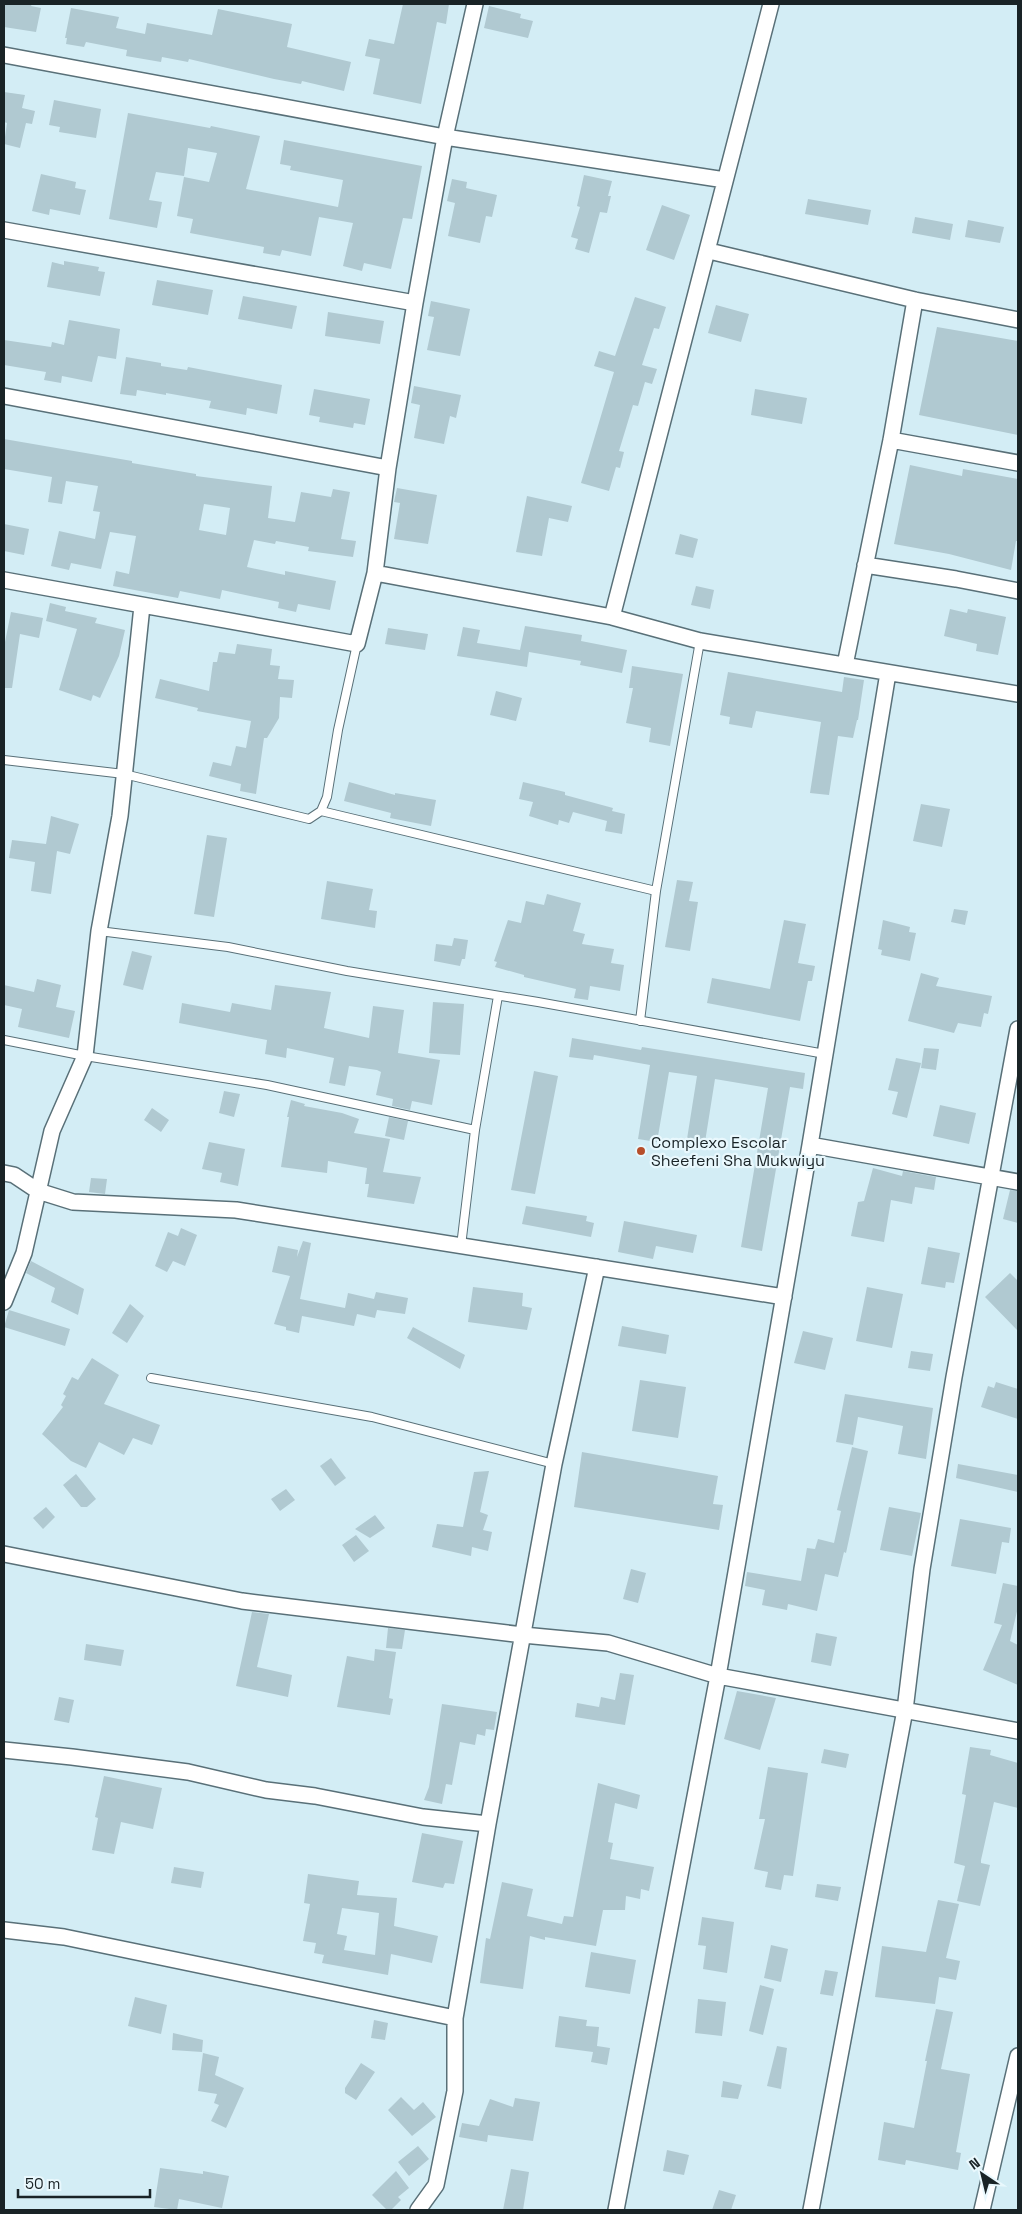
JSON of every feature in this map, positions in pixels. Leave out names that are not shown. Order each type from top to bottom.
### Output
[{"type":"street","points":[[4,580],[357,644],[375,573],[388,468],[445,137],[475,4]]},
{"type":"street","points":[[612,617],[772,4]]},
{"type":"street","points":[[4,55],[445,137],[725,180]]},
{"type":"street","points":[[4,230],[415,304]]},
{"type":"street","points":[[709,251],[915,300],[1018,320]]},
{"type":"street","points":[[845,665],[891,440],[915,300]]},
{"type":"street","points":[[4,396],[388,468]]},
{"type":"street","points":[[891,440],[1018,463]]},
{"type":"street","points":[[865,565],[1018,591]]},
{"type":"street","points":[[375,573],[612,617],[700,641],[1018,694]]},
{"type":"street","points":[[4,1302],[24,1253],[52,1131],[85,1056],[99,931],[120,816],[142,606]]},
{"type":"street","points":[[616,2210],[718,1676],[810,1145],[888,673]]},
{"type":"street","points":[[811,2210],[905,1710],[924,1560],[954,1377],[1018,1029]]},
{"type":"street","points":[[810,1145],[1018,1182]]},
{"type":"street","points":[[4,1173],[14,1175],[38,1191],[73,1202],[236,1210],[784,1297]]},
{"type":"street","points":[[418,2210],[436,2185],[455,2091],[455,2018],[488,1824],[554,1464],[597,1267]]},
{"type":"street","points":[[4,1554],[242,1601],[608,1644],[718,1676],[1018,1731]]},
{"type":"street","points":[[4,1750],[72,1756],[188,1772],[266,1790],[315,1796],[423,1816],[488,1824]]},
{"type":"street","points":[[4,1930],[64,1937],[455,2018]]},
{"type":"street","points":[[982,2210],[1018,2056]]},
{"type":"lane","points":[[640,1021],[656,891],[700,641]]},
{"type":"lane","points":[[4,760],[124,774],[310,820],[322,811],[327,797],[338,730],[357,644]]},
{"type":"lane","points":[[322,811],[656,891]]},
{"type":"lane","points":[[99,931],[228,947],[347,971],[825,1054]]},
{"type":"lane","points":[[461,1246],[475,1130],[498,996]]},
{"type":"lane","points":[[4,1040],[85,1056],[267,1084],[475,1130]]},
{"type":"lane","points":[[151,1378],[372,1417],[554,1464]]},
{"type":"building","points":[[4,4],[32,4],[31,6],[41,8],[36,32],[4,27]]},
{"type":"building","points":[[403,4],[449,4],[446,24],[437,22],[421,104],[373,94],[380,59],[365,56],[369,39],[394,44]]},
{"type":"building","points":[[489,6],[521,14],[520,18],[533,21],[528,38],[484,28]]},
{"type":"building","points":[[71,8],[119,17],[116,28],[145,34],[147,23],[212,35],[218,9],[292,24],[287,47],[351,62],[344,91],[302,81],[301,84],[274,79],[189,59],[188,62],[162,57],[161,62],[126,56],[127,50],[86,42],[84,47],[66,44],[67,38],[65,38]]},
{"type":"building","points":[[4,92],[25,95],[22,108],[35,111],[32,124],[26,123],[20,148],[4,144],[7,123],[4,122]]},
{"type":"building","points":[[54,100],[101,109],[96,138],[59,132],[60,127],[49,125]]},
{"type":"building","points":[[128,113],[260,136],[246,189],[338,207],[343,180],[290,170],[291,166],[280,164],[284,140],[422,166],[412,219],[403,218],[391,269],[364,263],[362,271],[343,266],[353,223],[319,217],[311,256],[282,250],[280,256],[263,253],[264,247],[190,233],[193,219],[177,216],[184,177],[209,182],[217,153],[188,148],[184,176],[156,172],[149,200],[162,202],[157,228],[109,219]]},
{"type":"building","points":[[41,174],[76,182],[75,188],[86,190],[80,215],[50,209],[49,215],[32,211]]},
{"type":"building","points":[[584,175],[612,181],[608,196],[611,196],[607,213],[600,212],[589,253],[575,249],[578,239],[571,237],[580,207],[577,206]]},
{"type":"building","points":[[452,179],[467,182],[466,188],[497,195],[492,217],[486,216],[480,243],[448,236],[455,203],[447,201]]},
{"type":"building","points":[[808,199],[871,210],[868,225],[805,214]]},
{"type":"building","points":[[662,205],[690,215],[674,260],[646,250]]},
{"type":"building","points":[[915,217],[953,224],[950,240],[912,233]]},
{"type":"building","points":[[968,220],[1004,227],[1000,243],[965,237]]},
{"type":"building","points":[[64,261],[99,267],[98,271],[105,272],[100,296],[47,287],[52,262],[64,265]]},
{"type":"building","points":[[157,280],[213,290],[208,315],[152,305]]},
{"type":"building","points":[[243,296],[297,306],[292,329],[238,319]]},
{"type":"building","points":[[635,297],[666,307],[659,329],[654,328],[642,365],[657,369],[652,384],[645,382],[638,406],[633,405],[619,451],[624,452],[620,468],[616,467],[609,491],[581,483],[614,372],[594,366],[599,351],[615,356]]},
{"type":"building","points":[[431,301],[470,309],[460,356],[427,350],[434,317],[428,316]]},
{"type":"building","points":[[716,305],[749,314],[741,342],[708,333]]},
{"type":"building","points":[[328,312],[384,321],[380,344],[325,336]]},
{"type":"building","points":[[69,320],[120,329],[116,359],[98,356],[92,382],[62,376],[61,383],[44,380],[46,372],[4,365],[4,340],[51,347],[52,342],[64,345]]},
{"type":"building","points":[[937,327],[1018,341],[1018,435],[919,415]]},
{"type":"building","points":[[126,357],[161,363],[161,366],[187,370],[188,367],[282,385],[277,414],[247,408],[246,415],[209,408],[211,401],[166,393],[166,395],[137,390],[136,396],[120,394]]},
{"type":"building","points":[[414,386],[461,395],[456,418],[450,416],[444,444],[414,438],[420,405],[411,403]]},
{"type":"building","points":[[314,389],[370,399],[365,425],[354,423],[353,428],[319,422],[320,417],[309,415]]},
{"type":"building","points":[[755,389],[807,398],[802,424],[751,415]]},
{"type":"building","points":[[4,439],[132,461],[132,463],[196,474],[196,476],[272,486],[268,518],[295,522],[301,492],[331,497],[333,489],[350,492],[341,539],[356,541],[353,557],[308,551],[309,547],[276,541],[275,544],[254,540],[247,567],[285,575],[285,571],[336,581],[330,610],[298,604],[296,612],[278,608],[279,602],[222,590],[220,599],[180,591],[178,598],[113,586],[116,571],[129,574],[136,536],[110,532],[101,569],[71,563],[69,570],[51,566],[59,531],[95,539],[100,512],[93,511],[98,486],[66,481],[62,504],[48,502],[52,477],[4,469]],"holes":[[[204,504],[230,508],[226,535],[199,530]]]},
{"type":"building","points":[[910,465],[962,476],[963,469],[1018,479],[1018,541],[1016,541],[1011,570],[949,554],[894,544]]},
{"type":"building","points":[[397,488],[437,495],[428,544],[394,539],[400,503],[394,502]]},
{"type":"building","points":[[527,496],[572,506],[568,522],[549,518],[542,556],[516,552]]},
{"type":"building","points":[[4,524],[29,529],[24,555],[4,551]]},
{"type":"building","points":[[680,534],[698,539],[693,558],[675,554]]},
{"type":"building","points":[[696,586],[714,590],[710,609],[691,605]]},
{"type":"building","points":[[50,603],[66,607],[65,611],[97,618],[95,623],[125,630],[119,656],[100,698],[93,695],[91,701],[59,690],[77,629],[46,621]]},
{"type":"building","points":[[950,609],[967,613],[968,609],[1006,617],[998,655],[976,651],[977,644],[944,636]]},
{"type":"building","points":[[11,612],[43,618],[39,638],[20,634],[12,688],[4,688],[4,647]]},
{"type":"building","points":[[525,626],[582,635],[581,641],[627,650],[622,673],[580,665],[581,661],[529,652],[527,667],[457,656],[463,627],[480,630],[477,643],[520,650]]},
{"type":"building","points":[[388,628],[428,634],[425,650],[385,644]]},
{"type":"building","points":[[237,644],[272,649],[270,665],[280,666],[278,679],[294,680],[292,698],[280,697],[279,718],[267,738],[264,738],[256,794],[240,791],[241,784],[209,776],[213,762],[231,766],[236,746],[246,748],[251,721],[197,711],[198,708],[155,698],[160,679],[209,691],[213,662],[217,662],[219,652],[235,654]]},
{"type":"building","points":[[632,666],[683,674],[670,746],[649,742],[651,728],[626,723],[633,688],[629,688]]},
{"type":"building","points":[[728,672],[842,692],[844,677],[864,680],[858,720],[853,738],[838,736],[829,795],[810,793],[821,722],[756,711],[752,728],[729,724],[730,717],[720,715]]},
{"type":"building","points":[[496,691],[522,698],[516,721],[490,715]]},
{"type":"building","points":[[349,782],[395,795],[395,793],[436,800],[431,826],[390,818],[391,813],[344,801]]},
{"type":"building","points":[[523,782],[565,792],[565,795],[613,808],[612,811],[625,814],[622,834],[605,831],[607,821],[573,812],[569,823],[559,820],[558,825],[529,816],[533,802],[519,799]]},
{"type":"building","points":[[921,804],[950,809],[942,847],[913,841]]},
{"type":"building","points":[[51,816],[79,824],[70,854],[57,851],[51,894],[31,891],[35,862],[9,858],[12,840],[46,844]]},
{"type":"building","points":[[207,835],[227,838],[214,917],[194,914]]},
{"type":"building","points":[[677,880],[693,882],[689,901],[698,902],[690,951],[665,947]]},
{"type":"building","points":[[327,881],[373,889],[369,910],[377,911],[375,928],[321,919]]},
{"type":"building","points":[[547,894],[581,903],[573,931],[585,934],[582,944],[614,949],[611,963],[624,965],[620,991],[590,986],[588,1000],[574,998],[576,989],[524,977],[524,975],[495,967],[497,962],[494,961],[508,920],[521,923],[526,901],[544,905]]},
{"type":"building","points":[[954,909],[968,911],[965,925],[951,922]]},
{"type":"building","points":[[784,920],[806,924],[798,963],[815,966],[812,981],[808,981],[800,1021],[707,1003],[712,978],[770,989]]},
{"type":"building","points":[[883,920],[910,927],[909,932],[916,933],[910,961],[881,955],[882,950],[878,949]]},
{"type":"building","points":[[454,938],[468,940],[465,959],[462,959],[460,966],[434,961],[436,944],[452,946]]},
{"type":"building","points":[[132,951],[152,956],[143,990],[123,985]]},
{"type":"building","points":[[921,973],[939,978],[936,986],[992,996],[988,1014],[984,1013],[981,1027],[958,1023],[954,1033],[908,1021]]},
{"type":"building","points":[[37,979],[61,985],[56,1007],[75,1011],[69,1038],[18,1027],[22,1009],[4,1005],[4,985],[34,992]]},
{"type":"building","points":[[275,985],[331,992],[324,1028],[369,1038],[373,1006],[404,1010],[398,1053],[440,1060],[432,1105],[412,1101],[410,1110],[392,1106],[393,1099],[376,1095],[381,1072],[377,1070],[349,1066],[345,1086],[329,1083],[334,1058],[287,1048],[286,1058],[265,1054],[267,1040],[179,1023],[182,1003],[230,1012],[232,1003],[271,1010]]},
{"type":"building","points":[[433,1002],[464,1004],[460,1055],[429,1053]]},
{"type":"building","points":[[572,1038],[641,1050],[642,1047],[805,1073],[803,1089],[790,1087],[762,1251],[741,1247],[768,1088],[715,1079],[705,1142],[687,1139],[697,1076],[669,1072],[657,1142],[638,1139],[650,1065],[594,1055],[593,1060],[569,1057]]},
{"type":"building","points":[[924,1048],[939,1049],[936,1070],[921,1068]]},
{"type":"building","points":[[896,1058],[921,1063],[907,1118],[892,1114],[898,1092],[888,1090]]},
{"type":"building","points":[[534,1071],[558,1076],[535,1194],[511,1190]]},
{"type":"building","points":[[224,1091],[240,1094],[234,1117],[219,1113]]},
{"type":"building","points":[[291,1100],[305,1104],[304,1106],[342,1113],[359,1119],[354,1133],[390,1139],[383,1172],[421,1177],[414,1204],[367,1197],[369,1184],[365,1184],[367,1168],[328,1161],[327,1173],[281,1167]]},
{"type":"building","points":[[940,1105],[976,1113],[969,1144],[933,1136]]},
{"type":"building","points":[[152,1108],[169,1120],[161,1132],[144,1120]]},
{"type":"building","points":[[389,1117],[408,1121],[404,1140],[385,1136]]},
{"type":"building","points":[[209,1142],[245,1149],[238,1186],[220,1182],[222,1173],[202,1169]]},
{"type":"building","points":[[873,1168],[902,1176],[903,1171],[936,1177],[934,1190],[915,1187],[912,1204],[891,1200],[884,1242],[851,1236],[858,1202],[864,1201]]},
{"type":"building","points":[[91,1178],[107,1179],[105,1194],[89,1192]]},
{"type":"building","points":[[1010,1190],[1018,1191],[1018,1223],[1003,1219]]},
{"type":"building","points":[[526,1206],[587,1216],[586,1221],[594,1223],[591,1237],[522,1224]]},
{"type":"building","points":[[624,1221],[697,1235],[693,1253],[656,1246],[653,1259],[618,1252]]},
{"type":"building","points":[[181,1228],[197,1235],[185,1266],[173,1261],[167,1272],[155,1266],[168,1232],[178,1236]]},
{"type":"building","points":[[303,1241],[311,1243],[300,1299],[345,1308],[348,1293],[374,1299],[376,1292],[408,1298],[405,1314],[377,1310],[375,1318],[357,1314],[354,1326],[302,1316],[299,1333],[286,1330],[286,1327],[274,1324],[290,1276],[272,1272],[278,1246],[298,1250],[297,1257]]},
{"type":"building","points":[[928,1247],[960,1253],[954,1283],[946,1282],[945,1288],[921,1284]]},
{"type":"building","points":[[31,1261],[84,1289],[78,1315],[51,1302],[55,1288],[26,1273]]},
{"type":"building","points":[[1010,1273],[1018,1281],[1018,1331],[985,1297]]},
{"type":"building","points":[[473,1287],[523,1293],[522,1306],[532,1308],[527,1330],[468,1322]]},
{"type":"building","points":[[867,1287],[903,1294],[892,1348],[856,1341]]},
{"type":"building","points":[[130,1304],[144,1316],[127,1343],[112,1333]]},
{"type":"building","points":[[9,1310],[70,1329],[65,1346],[4,1327]]},
{"type":"building","points":[[622,1326],[669,1335],[666,1354],[618,1346]]},
{"type":"building","points":[[413,1327],[465,1355],[460,1369],[407,1338]]},
{"type":"building","points":[[803,1331],[833,1338],[825,1370],[794,1363]]},
{"type":"building","points":[[911,1351],[933,1354],[930,1371],[908,1368]]},
{"type":"building","points":[[92,1358],[119,1375],[104,1404],[160,1425],[152,1445],[133,1438],[124,1455],[99,1442],[86,1468],[71,1461],[42,1434],[63,1407],[61,1405],[66,1396],[63,1394],[72,1377],[78,1380]]},
{"type":"building","points":[[640,1380],[686,1387],[678,1438],[632,1431]]},
{"type":"building","points":[[996,1382],[1018,1389],[1018,1419],[981,1407],[988,1386],[994,1388]]},
{"type":"building","points":[[845,1394],[933,1408],[926,1459],[898,1454],[903,1426],[858,1417],[853,1445],[836,1442]]},
{"type":"building","points":[[852,1447],[868,1451],[846,1553],[844,1552],[838,1577],[825,1574],[817,1611],[788,1604],[787,1610],[762,1605],[765,1590],[745,1586],[747,1572],[801,1581],[807,1548],[815,1549],[818,1539],[834,1543],[841,1511],[837,1510]]},
{"type":"building","points":[[582,1452],[718,1476],[713,1504],[723,1505],[719,1530],[574,1507]]},
{"type":"building","points":[[331,1458],[346,1478],[335,1486],[320,1466]]},
{"type":"building","points":[[958,1464],[1018,1475],[1018,1492],[956,1478]]},
{"type":"building","points":[[489,1471],[480,1512],[488,1515],[483,1530],[492,1532],[488,1551],[472,1547],[471,1556],[432,1547],[437,1524],[463,1527],[474,1472]]},
{"type":"building","points":[[76,1474],[96,1499],[87,1507],[81,1507],[63,1485]]},
{"type":"building","points":[[286,1489],[295,1500],[280,1511],[271,1499]]},
{"type":"building","points":[[46,1507],[55,1517],[43,1529],[33,1518]]},
{"type":"building","points":[[889,1507],[921,1513],[912,1556],[880,1550]]},
{"type":"building","points":[[375,1515],[385,1528],[370,1538],[355,1529]]},
{"type":"building","points":[[960,1519],[1011,1528],[1009,1543],[1002,1542],[996,1574],[951,1566]]},
{"type":"building","points":[[356,1535],[369,1551],[354,1562],[342,1545]]},
{"type":"building","points":[[631,1569],[646,1573],[638,1603],[623,1599]]},
{"type":"building","points":[[1003,1583],[1018,1586],[1018,1607],[1010,1641],[1018,1645],[1018,1685],[983,1670],[1002,1625],[994,1623]]},
{"type":"building","points":[[252,1612],[269,1614],[257,1667],[292,1675],[288,1697],[236,1686]]},
{"type":"building","points":[[388,1628],[405,1630],[402,1649],[386,1648]]},
{"type":"building","points":[[816,1633],[837,1637],[831,1666],[811,1662]]},
{"type":"building","points":[[86,1644],[124,1650],[121,1666],[84,1660]]},
{"type":"building","points":[[375,1649],[396,1652],[389,1698],[393,1699],[390,1715],[337,1707],[347,1656],[374,1661]]},
{"type":"building","points":[[620,1673],[634,1675],[625,1725],[575,1717],[577,1703],[599,1707],[601,1697],[615,1700]]},
{"type":"building","points":[[737,1691],[776,1698],[760,1750],[724,1739]]},
{"type":"building","points":[[59,1697],[74,1700],[69,1723],[54,1720]]},
{"type":"building","points":[[442,1704],[497,1712],[494,1730],[486,1729],[485,1736],[477,1734],[475,1745],[460,1742],[452,1785],[446,1784],[442,1804],[424,1800],[429,1787]]},
{"type":"building","points":[[970,1747],[991,1750],[990,1755],[1018,1763],[1018,1808],[994,1802],[981,1860],[981,1863],[990,1865],[980,1906],[957,1901],[965,1866],[954,1863],[966,1795],[962,1794]]},
{"type":"building","points":[[824,1749],[849,1754],[846,1768],[821,1763]]},
{"type":"building","points":[[768,1767],[808,1773],[793,1876],[784,1875],[781,1890],[765,1887],[768,1872],[754,1869],[765,1819],[759,1819]]},
{"type":"building","points":[[104,1776],[162,1788],[153,1829],[121,1822],[114,1854],[92,1850],[98,1818],[95,1817]]},
{"type":"building","points":[[598,1783],[640,1795],[637,1809],[615,1803],[608,1842],[613,1843],[610,1859],[654,1867],[649,1891],[641,1889],[640,1899],[626,1896],[625,1910],[603,1910],[596,1946],[545,1937],[545,1940],[530,1936],[523,1989],[480,1983],[486,1938],[490,1939],[502,1882],[533,1889],[527,1916],[562,1924],[564,1916],[573,1917]]},
{"type":"building","points":[[422,1833],[463,1841],[454,1884],[445,1883],[443,1888],[412,1882]]},
{"type":"building","points":[[174,1867],[204,1872],[201,1888],[171,1883]]},
{"type":"building","points":[[308,1874],[359,1881],[357,1895],[397,1898],[394,1926],[438,1936],[432,1963],[391,1954],[388,1975],[322,1963],[324,1955],[314,1953],[316,1943],[303,1941],[310,1904],[304,1903]],"holes":[[[342,1908],[379,1913],[375,1955],[344,1950],[347,1936],[337,1934]]]},
{"type":"building","points":[[817,1884],[841,1887],[838,1901],[815,1897]]},
{"type":"building","points":[[938,1900],[959,1904],[946,1958],[960,1961],[956,1980],[939,1977],[935,2004],[875,1997],[882,1946],[926,1952]]},
{"type":"building","points":[[702,1917],[734,1922],[727,1973],[703,1969],[706,1946],[698,1945]]},
{"type":"building","points":[[771,1945],[788,1949],[781,1982],[764,1978]]},
{"type":"building","points":[[591,1952],[636,1960],[630,1994],[585,1987]]},
{"type":"building","points":[[825,1970],[838,1972],[833,1996],[820,1994]]},
{"type":"building","points":[[760,1985],[774,1989],[763,2035],[749,2031]]},
{"type":"building","points":[[135,1997],[167,2005],[161,2034],[128,2026]]},
{"type":"building","points":[[698,1999],[726,2002],[722,2036],[695,2033]]},
{"type":"building","points":[[936,2009],[953,2012],[941,2069],[970,2074],[956,2152],[961,2153],[958,2170],[906,2160],[905,2165],[878,2160],[884,2122],[914,2128]]},
{"type":"building","points":[[559,2016],[587,2020],[586,2026],[599,2027],[597,2046],[610,2048],[607,2065],[591,2062],[593,2052],[555,2047]]},
{"type":"building","points":[[374,2020],[388,2023],[385,2040],[371,2038]]},
{"type":"building","points":[[173,2033],[203,2040],[202,2052],[172,2050]]},
{"type":"building","points":[[777,2046],[787,2048],[781,2089],[767,2086]]},
{"type":"building","points":[[203,2053],[219,2057],[215,2075],[244,2088],[226,2128],[211,2121],[219,2105],[214,2103],[217,2094],[198,2091]]},
{"type":"building","points":[[361,2063],[375,2072],[356,2100],[345,2093],[345,2088]]},
{"type":"building","points":[[723,2081],[742,2085],[738,2099],[721,2097]]},
{"type":"building","points":[[401,2097],[414,2110],[423,2102],[436,2117],[412,2136],[388,2110]]},
{"type":"building","points":[[515,2098],[540,2102],[533,2141],[488,2135],[487,2142],[459,2137],[462,2123],[479,2126],[490,2099],[513,2107]]},
{"type":"building","points":[[418,2146],[429,2159],[409,2176],[398,2162]]},
{"type":"building","points":[[667,2150],[689,2155],[684,2175],[663,2171]]},
{"type":"building","points":[[160,2168],[203,2174],[203,2171],[229,2176],[222,2208],[179,2199],[177,2210],[154,2207]]},
{"type":"building","points":[[511,2169],[529,2172],[523,2210],[503,2210]]},
{"type":"building","points":[[396,2171],[409,2188],[398,2197],[401,2200],[391,2210],[387,2210],[372,2195]]},
{"type":"building","points":[[719,2190],[736,2195],[731,2210],[712,2210]]},
{"type":"place","name":"Complexo Escolar Sheefeni Sha Mukwiyu","points":[[641,1151]]}]
